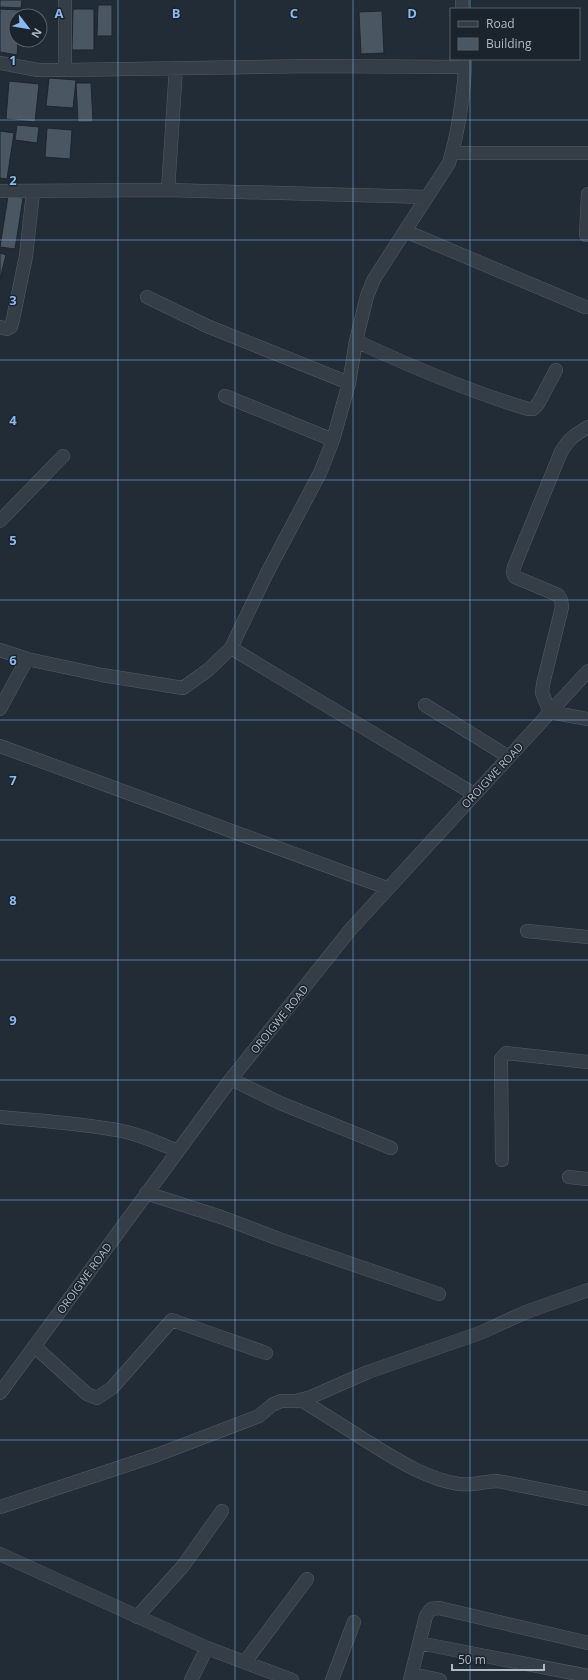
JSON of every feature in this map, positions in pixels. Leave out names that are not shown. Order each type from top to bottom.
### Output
[{"type":"street","points":[[65,0],[66,70]]},
{"type":"street","points":[[0,63],[38,70],[465,63],[459,116],[452,153],[442,175],[374,279],[367,296],[356,341],[349,383],[333,440],[320,473],[267,573],[230,648],[208,670],[183,688],[102,675],[27,659],[0,650]]},
{"type":"street","points":[[168,190],[176,68]]},
{"type":"street","points":[[452,153],[588,153]]},
{"type":"street","points":[[0,191],[168,190],[427,197]]},
{"type":"street","points":[[0,327],[7,329],[10,327],[13,319],[26,256],[33,192]]},
{"type":"street","points":[[586,235],[588,194]]},
{"type":"street","points":[[405,231],[585,307]]},
{"type":"street","points":[[147,297],[207,326],[349,383]]},
{"type":"street","points":[[356,341],[422,371],[465,388],[528,409],[533,409],[538,404],[556,370]]},
{"type":"street","points":[[225,396],[333,440]]},
{"type":"street","points":[[588,427],[571,437],[561,452],[514,567],[513,573],[515,577],[558,595],[562,600],[562,606],[542,693],[550,712],[588,719]]},
{"type":"street","points":[[0,521],[63,456]]},
{"type":"street","points":[[230,648],[474,794]]},
{"type":"street","points":[[0,709],[27,659]]},
{"type":"street","name":"OROIGWE ROAD","points":[[0,1393],[231,1079],[350,930],[588,671]]},
{"type":"street","points":[[425,705],[508,757]]},
{"type":"street","points":[[0,746],[387,888]]},
{"type":"street","points":[[527,931],[588,937]]},
{"type":"street","points":[[502,1160],[501,1059],[503,1055],[506,1053],[588,1062]]},
{"type":"street","points":[[231,1079],[280,1103],[391,1148]]},
{"type":"street","points":[[0,1117],[123,1131],[149,1139],[177,1151]]},
{"type":"street","points":[[569,1177],[588,1179]]},
{"type":"street","points":[[146,1193],[221,1217],[279,1240],[439,1294]]},
{"type":"street","points":[[0,1507],[186,1444],[259,1416],[281,1401],[301,1400],[311,1397],[368,1372],[480,1333],[526,1312],[588,1290]]},
{"type":"street","points":[[34,1346],[87,1394],[97,1398],[112,1388],[172,1320],[266,1353]]},
{"type":"street","points":[[301,1400],[393,1458],[444,1481],[472,1485],[486,1481],[498,1481],[588,1499]]},
{"type":"street","points":[[137,1617],[183,1566],[222,1511]]},
{"type":"street","points":[[0,1554],[207,1648],[292,1680]]},
{"type":"street","points":[[246,1662],[308,1579]]},
{"type":"street","points":[[440,1680],[411,1677],[426,1616],[431,1609],[439,1608],[588,1643]]},
{"type":"street","points":[[332,1680],[354,1622]]},
{"type":"street","points":[[419,1643],[588,1676]]},
{"type":"street","points":[[191,1680],[207,1648]]},
{"type":"building","points":[[0,0],[22,0],[21,8],[0,7]]},
{"type":"building","points":[[98,5],[112,5],[112,36],[97,36]]},
{"type":"building","points":[[0,9],[8,9],[8,48],[17,48],[17,55],[0,52]]},
{"type":"building","points":[[73,9],[94,9],[94,50],[72,50]]},
{"type":"building","points":[[382,11],[384,53],[361,54],[359,12]]},
{"type":"building","points":[[49,78],[76,80],[73,108],[46,106]]},
{"type":"building","points":[[9,81],[39,84],[35,122],[6,119]]},
{"type":"building","points":[[76,83],[91,83],[93,122],[78,122]]},
{"type":"building","points":[[17,125],[39,127],[37,143],[15,140]]},
{"type":"building","points":[[47,128],[72,130],[70,159],[45,157]]},
{"type":"building","points":[[0,131],[14,133],[7,179],[0,178]]},
{"type":"building","points":[[8,196],[23,198],[15,249],[0,247]]},
{"type":"building","points":[[0,253],[6,255],[0,279]]}]
